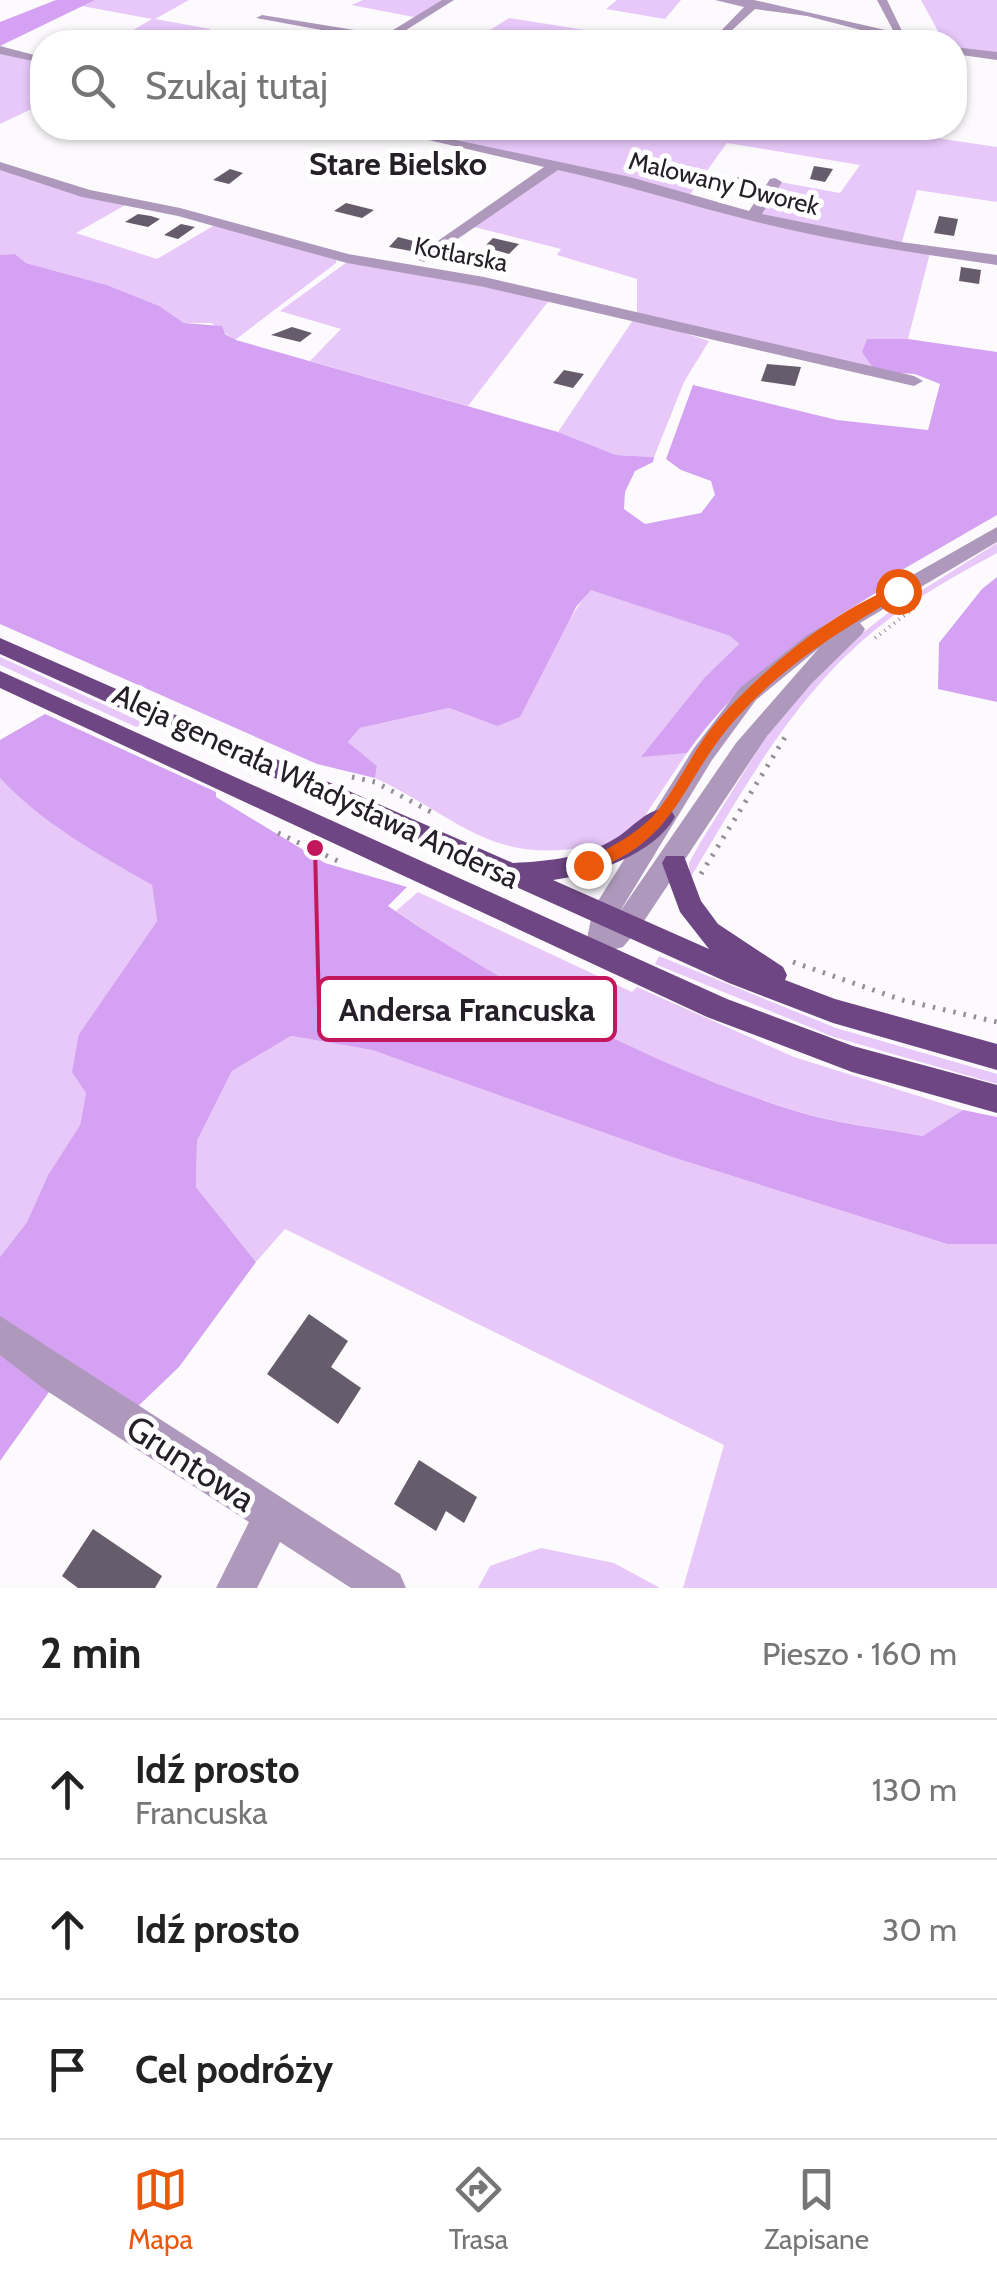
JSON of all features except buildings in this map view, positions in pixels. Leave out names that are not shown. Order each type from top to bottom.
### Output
[{"type":"main road","name":"Aleja generała Władysława Andersa","points":[[0,645],[614,922],[833,1011],[997,1057]]},
{"type":"main road","name":"Aleja generała Władysława Andersa","points":[[0,679],[783,1034],[852,1059],[997,1099]]},
{"type":"main road","points":[[136,742],[162,718]]},
{"type":"main road","points":[[508,874],[588,865],[627,846],[662,817]]},
{"type":"main road","points":[[675,863],[684,902],[708,934],[833,1011]]},
{"type":"street","points":[[404,30],[450,0]]},
{"type":"street","points":[[720,0],[807,12],[870,30]]},
{"type":"street","points":[[882,0],[898,30]]},
{"type":"street","points":[[728,30],[750,8],[749,2]]},
{"type":"street","points":[[262,18],[327,30]]},
{"type":"street","points":[[0,50],[30,57]]},
{"type":"street","points":[[967,52],[997,56]]},
{"type":"street","name":"Malowany Dworek","points":[[439,140],[630,181],[752,217],[882,244],[997,260]]},
{"type":"street","points":[[424,258],[555,165]]},
{"type":"street","name":"Kotlarska","points":[[0,166],[86,194],[164,208],[346,258],[484,282],[914,381]]},
{"type":"street","points":[[752,217],[775,182]]},
{"type":"street","points":[[614,922],[675,863],[730,770],[780,703],[838,642],[909,597],[997,533]]},
{"type":"street","points":[[598,953],[662,817],[722,725],[748,694],[815,640],[909,597]]},
{"type":"street","name":"Gruntowa","points":[[0,1334],[57,1376],[386,1588]]},
{"type":"street","points":[[236,1588],[272,1516]]},
{"type":"path","points":[[866,644],[909,597]]},
{"type":"path","points":[[697,886],[751,789],[791,729]]},
{"type":"path","points":[[778,957],[902,1000],[997,1022]]},
{"type":"shaded area","points":[[56,0],[95,0],[0,46],[0,22]]},
{"type":"shaded area","points":[[95,0],[189,0],[155,19],[211,29],[133,30],[152,19],[82,6]]},
{"type":"shaded area","points":[[363,0],[446,0],[419,18],[351,5]]},
{"type":"shaded area","points":[[617,0],[681,0],[665,19],[606,9]]},
{"type":"shaded area","points":[[921,0],[997,0],[997,54],[967,50],[967,30],[937,30]]},
{"type":"shaded area","points":[[509,18],[585,30],[490,30]]},
{"type":"shaded area","points":[[0,52],[30,58],[30,110],[0,124]]},
{"type":"shaded area","points":[[451,140],[949,140],[997,147],[997,202],[917,190],[901,245],[762,214],[780,182],[840,193],[860,165],[727,143],[688,197],[631,179]]},
{"type":"shaded area","points":[[0,168],[129,203],[76,233],[157,259],[215,225],[336,259],[336,263],[235,340],[211,323],[184,323],[158,306],[107,285],[26,263],[15,254],[0,255]]},
{"type":"shaded area","points":[[557,169],[930,253],[908,339],[868,339],[876,372],[637,314],[637,279],[557,255],[561,249],[470,226]]},
{"type":"shaded area","points":[[15,254],[26,263],[107,285],[159,306],[184,323],[222,326],[225,334],[236,340],[558,432],[616,455],[654,457],[653,462],[635,471],[625,492],[624,509],[645,524],[701,513],[715,495],[711,481],[681,470],[666,459],[693,385],[837,420],[928,430],[940,384],[915,374],[876,372],[862,352],[867,339],[908,339],[997,352],[997,515],[895,574],[897,580],[782,655],[733,698],[687,753],[641,757],[705,677],[739,644],[730,636],[591,590],[576,607],[520,717],[497,726],[449,708],[360,728],[348,742],[377,766],[375,778],[317,764],[0,624],[0,255]]},
{"type":"shaded area","points":[[347,262],[550,299],[468,406],[310,361],[341,329],[280,311]]},
{"type":"shaded area","points":[[635,317],[709,341],[684,382],[654,457],[616,455],[558,432]]},
{"type":"shaded area","points":[[997,543],[997,553],[894,615],[823,680],[753,774],[692,875],[690,887],[689,863],[787,708],[847,645],[897,606]]},
{"type":"shaded area","points":[[997,577],[997,702],[938,689],[939,643],[982,589]]},
{"type":"shaded area","points":[[590,589],[730,636],[739,644],[705,677],[642,756],[687,753],[640,823],[596,855],[590,846],[525,849],[475,833],[375,778],[377,766],[348,742],[360,728],[449,708],[497,726]]},
{"type":"shaded area","points":[[0,657],[143,725],[136,727],[0,665]]},
{"type":"shaded area","points":[[45,714],[216,792],[216,797],[325,863],[407,887],[388,906],[484,968],[584,1024],[688,1072],[811,1115],[923,1136],[963,1110],[997,1117],[997,1244],[947,1244],[672,1157],[372,1050],[291,1036],[232,1071],[197,1141],[196,1187],[256,1262],[179,1367],[132,1412],[0,1324],[0,1257],[27,1222],[48,1175],[80,1125],[86,1093],[72,1072],[79,1034],[157,921],[152,885],[53,824],[0,778],[0,740]]},
{"type":"shaded area","points":[[0,778],[53,824],[152,885],[157,921],[79,1034],[86,1093],[80,1125],[48,1175],[27,1222],[0,1257]]},
{"type":"shaded area","points":[[418,892],[632,992],[637,987],[794,1057],[963,1110],[924,1136],[812,1115],[691,1073],[539,999],[396,911]]},
{"type":"shaded area","points":[[659,956],[836,1028],[997,1074],[997,1084],[834,1037],[655,964]]},
{"type":"shaded area","points":[[291,1036],[372,1050],[672,1157],[947,1244],[997,1244],[997,1588],[683,1588],[724,1445],[285,1229],[256,1262],[196,1187],[197,1141],[232,1071]]},
{"type":"shaded area","points":[[0,1344],[54,1385],[0,1461]]},
{"type":"shaded area","points":[[541,1548],[614,1563],[660,1588],[478,1588],[490,1566]]},
{"type":"place","name":"Andersa Francuska","points":[[315,848]]},
{"type":"district","name":"Stare Bielsko","points":[[398,163]]},
{"type":"route","points":[[588,865],[636,840],[662,817],[722,725],[748,694],[815,640],[898,591]]}]
